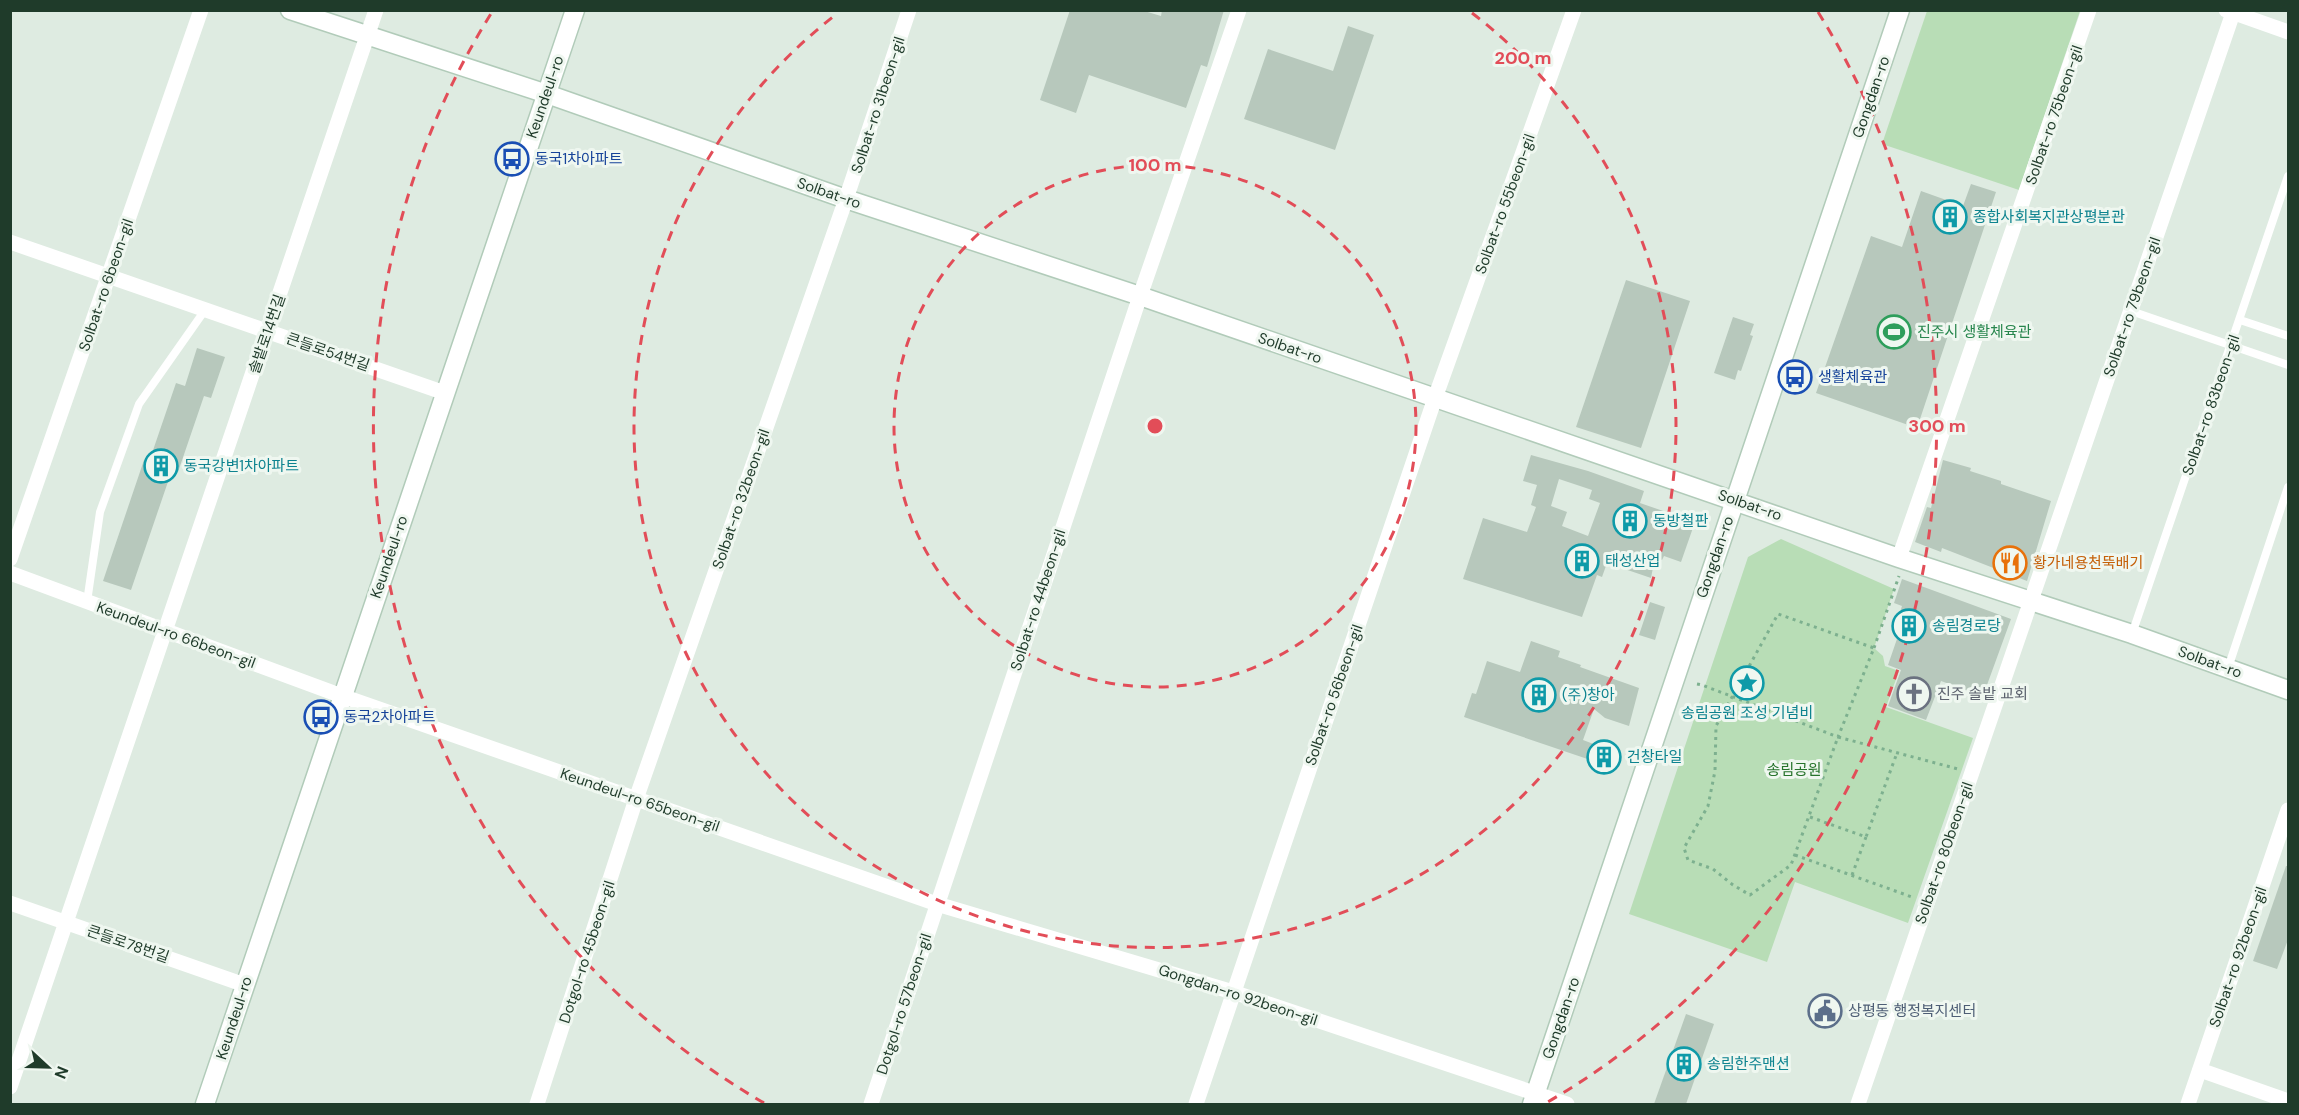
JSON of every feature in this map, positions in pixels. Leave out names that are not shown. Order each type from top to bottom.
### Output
[{"type":"street","name":"Solbat-ro 6beon-gil","points":[[10,559],[201,10]]},
{"type":"street","name":"Solbat-ro","points":[[290,10],[547,94],[846,200],[1140,296],[1902,559],[2132,634],[2289,690]]},
{"type":"street","name":"솔밭로14번길","points":[[10,1087],[376,10]]},
{"type":"street","name":"Keundeul-ro","points":[[205,1104],[575,10]]},
{"type":"street","name":"Solbat-ro 31beon-gil","points":[[846,200],[909,10]]},
{"type":"street","name":"Solbat-ro 44beon-gil","points":[[937,904],[1140,296],[1239,10]]},
{"type":"street","name":"Solbat-ro 55beon-gil","points":[[1435,398],[1574,10]]},
{"type":"street","name":"Gongdan-ro","points":[[1534,1099],[1900,10]]},
{"type":"street","name":"Solbat-ro 75beon-gil","points":[[1902,559],[2089,10]]},
{"type":"street","points":[[2231,11],[2289,32]]},
{"type":"street","name":"Solbat-ro 79beon-gil","points":[[2030,601],[2131,311],[2231,11]]},
{"type":"street","name":"Solbat-ro 32beon-gil","points":[[636,799],[846,200]]},
{"type":"street","name":"큰들로54번길","points":[[10,242],[445,393]]},
{"type":"street","name":"Solbat-ro 56beon-gil","points":[[1196,1104],[1435,398]]},
{"type":"street","name":"Keundeul-ro 66beon-gil","points":[[10,573],[342,696]]},
{"type":"street","name":"Solbat-ro 80beon-gil","points":[[1858,1104],[2030,601]]},
{"type":"street","name":"Keundeul-ro 65beon-gil","points":[[342,696],[937,904]]},
{"type":"street","name":"Dotgol-ro 45beon-gil","points":[[537,1104],[636,799]]},
{"type":"street","name":"Solbat-ro 92beon-gil","points":[[2188,1104],[2289,810]]},
{"type":"street","name":"큰들로78번길","points":[[10,903],[245,985]]},
{"type":"street","name":"Gongdan-ro 92beon-gil","points":[[937,904],[1233,992],[1534,1099],[1567,1104]]},
{"type":"street","name":"Dotgol-ro 57beon-gil","points":[[871,1104],[937,904]]},
{"type":"street","points":[[2199,1070],[2289,1101]]},
{"type":"lane","name":"Solbat-ro 83beon-gil","points":[[2132,634],[2289,176]]},
{"type":"lane","points":[[87,602],[100,512],[140,404],[206,310]]},
{"type":"lane","points":[[2131,311],[2289,365]]},
{"type":"lane","points":[[2240,320],[2289,336]]},
{"type":"lane","points":[[2228,668],[2289,487]]},
{"type":"path","points":[[1874,648],[1779,614],[1716,726],[1715,771],[1707,806],[1684,848],[1688,860],[1713,869],[1750,895],[1791,865],[1838,737],[1874,648],[1902,559]]},
{"type":"path","points":[[1697,684],[1838,737],[1962,770]]},
{"type":"path","points":[[1852,875],[1897,753]]},
{"type":"path","points":[[1810,817],[1866,837]]},
{"type":"path","points":[[1795,855],[1917,898]]},
{"type":"green space","points":[[1927,11],[2080,11],[2019,190],[1882,144]]},
{"type":"green space","name":"송림공원","points":[[1781,539],[1894,589],[1874,648],[1883,656],[1885,666],[1899,671],[1886,707],[1973,738],[1908,923],[1795,882],[1767,962],[1629,914],[1748,557]]},
{"type":"building","points":[[1070,10],[1141,10],[1161,16],[1162,10],[1224,10],[1207,67],[1201,65],[1186,108],[1089,75],[1076,113],[1040,100]]},
{"type":"building","points":[[1348,26],[1374,35],[1335,150],[1244,119],[1268,49],[1333,71]]},
{"type":"building","name":"진주시 생활체육관","points":[[1971,184],[1996,192],[1917,428],[1816,393],[1871,236],[1902,247],[1921,191],[1963,206]]},
{"type":"building","points":[[1626,280],[1690,301],[1641,448],[1576,427]]},
{"type":"building","points":[[1733,317],[1754,324],[1750,335],[1753,336],[1741,371],[1738,370],[1735,380],[1714,373]]},
{"type":"building","name":"동국강변1차아파트","points":[[197,348],[225,357],[211,398],[204,396],[178,472],[172,470],[131,590],[103,581],[144,460],[149,462],[176,383],[185,386]]},
{"type":"building","points":[[1531,455],[1588,471],[1644,491],[1640,503],[1695,522],[1681,562],[1664,556],[1662,560],[1655,557],[1651,578],[1607,563],[1602,577],[1597,575],[1582,617],[1463,579],[1483,518],[1527,532],[1536,507],[1531,505],[1537,485],[1523,481]],"holes":[[[1559,479],[1592,490],[1589,499],[1600,503],[1588,536],[1562,526],[1567,512],[1551,506]]]},
{"type":"building","points":[[1943,460],[1971,468],[1970,471],[2001,481],[2001,484],[2051,501],[2027,581],[1942,548],[1941,552],[1915,542],[1927,507],[1931,508]]},
{"type":"building","points":[[1902,579],[2011,619],[1983,696],[1941,681],[1926,720],[1888,706],[1901,670],[1888,665],[1898,636],[1893,634],[1902,606],[1894,603]]},
{"type":"building","points":[[1650,602],[1665,607],[1655,640],[1639,635]]},
{"type":"building","points":[[1531,641],[1560,651],[1558,657],[1581,665],[1580,667],[1639,688],[1629,726],[1605,718],[1594,709],[1583,740],[1620,754],[1614,768],[1464,717],[1472,693],[1476,694],[1487,661],[1520,672]]},
{"type":"building","points":[[2286,866],[2289,866],[2289,937],[2277,969],[2253,961]]},
{"type":"building","name":"송림한주맨션","points":[[1686,1014],[1714,1024],[1686,1104],[1654,1104]]},
{"type":"place","name":"동국1차아파트","points":[[512,159]]},
{"type":"place","name":"종합사회복지관상평분관","points":[[1950,217]]},
{"type":"place","name":"진주시 생활체육관","points":[[1894,332]]},
{"type":"place","name":"생활체육관","points":[[1795,377]]},
{"type":"place","name":"동국강변1차아파트","points":[[161,466]]},
{"type":"place","name":"동방철판","points":[[1630,521]]},
{"type":"place","name":"태성산업","points":[[1582,561]]},
{"type":"place","name":"황가네용천뚝배기","points":[[2010,563]]},
{"type":"place","name":"송림경로당","points":[[1909,626]]},
{"type":"place","name":"송림공원 조성 기념비","points":[[1747,683]]},
{"type":"place","name":"진주 솔밭 교회","points":[[1914,694]]},
{"type":"place","name":"(주)창아","points":[[1539,695]]},
{"type":"place","name":"동국2차아파트","points":[[321,717]]},
{"type":"place","name":"건창타일","points":[[1604,757]]},
{"type":"place","name":"상평동 행정복지센터","points":[[1825,1011]]},
{"type":"place","name":"송림한주맨션","points":[[1684,1064]]}]
